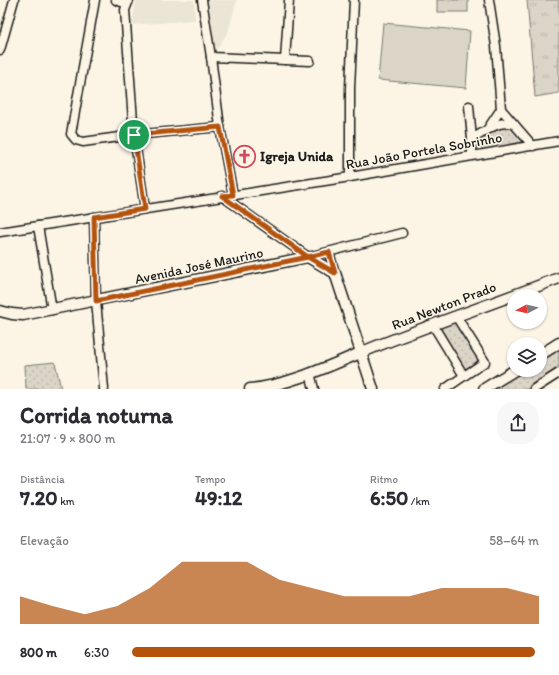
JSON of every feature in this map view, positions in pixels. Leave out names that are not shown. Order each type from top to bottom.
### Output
[{"type":"street","points":[[0,50],[14,0]]},
{"type":"street","points":[[95,0],[70,134],[76,140],[83,142],[134,135],[220,127]]},
{"type":"street","points":[[116,0],[128,2],[125,10],[134,135],[145,209]]},
{"type":"street","points":[[202,0],[220,127],[233,195]]},
{"type":"street","points":[[285,60],[289,0]]},
{"type":"street","points":[[350,177],[350,88],[354,0]]},
{"type":"street","points":[[488,0],[496,46],[501,109],[533,146]]},
{"type":"street","points":[[211,56],[310,61]]},
{"type":"street","points":[[469,106],[472,155]]},
{"type":"street","points":[[487,130],[501,109]]},
{"type":"street","points":[[472,139],[494,125],[505,122],[514,124]]},
{"type":"street","name":"Rua João Portela Sobrinho","points":[[0,232],[350,177],[559,141]]},
{"type":"street","points":[[222,196],[308,257],[335,273]]},
{"type":"street","points":[[94,217],[96,301],[104,389]]},
{"type":"street","points":[[38,226],[52,310]]},
{"type":"street","name":"Avenida José Maurino","points":[[0,311],[23,315],[52,310],[308,257],[402,233]]},
{"type":"street","points":[[329,252],[373,389]]},
{"type":"street","name":"Rua Newton Prado","points":[[250,389],[265,388],[310,373],[432,325],[559,278]]},
{"type":"street","points":[[445,389],[485,362],[456,316]]},
{"type":"street","points":[[432,325],[464,376]]},
{"type":"street","points":[[547,350],[559,343]]},
{"type":"street","points":[[310,373],[314,389]]},
{"type":"street","points":[[534,389],[559,373]]},
{"type":"street","points":[[484,389],[507,375]]},
{"type":"shaded area","points":[[136,0],[194,0],[195,20],[132,25]]},
{"type":"shaded area","points":[[208,0],[237,0],[228,32],[217,49],[214,45]]},
{"type":"green space","points":[[437,0],[468,0],[468,12],[437,12]]},
{"type":"green space","points":[[527,0],[559,0],[559,93],[535,97]]},
{"type":"green space","points":[[383,23],[470,31],[466,88],[378,80]]},
{"type":"green space","points":[[507,127],[513,128],[526,141],[525,145],[482,151],[483,141],[488,134]]},
{"type":"green space","points":[[456,322],[479,360],[465,369],[439,328]]},
{"type":"green space","points":[[559,346],[559,369],[547,376],[547,354]]},
{"type":"green space","points":[[55,362],[61,389],[26,389],[25,365]]},
{"type":"green space","points":[[509,377],[546,377],[527,389],[490,389]]},
{"type":"place","name":"Igreja Unida","points":[[244,156]]},
{"type":"route","points":[[134,135],[145,209],[94,217],[96,301],[308,257],[335,273],[329,252],[308,257],[222,196],[233,195],[220,127],[134,135]]}]
